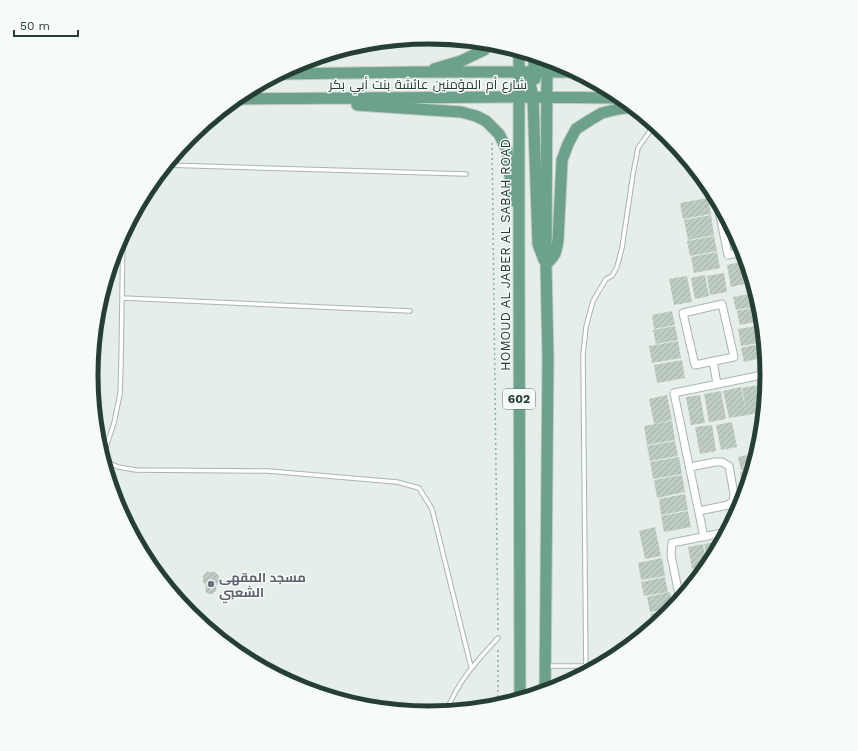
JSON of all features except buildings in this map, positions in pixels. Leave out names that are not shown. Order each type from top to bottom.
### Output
[{"type":"main road","points":[[422,72],[461,61],[485,49]]},
{"type":"main road","name":"HOMOUD AL JABER AL SABAH ROAD","points":[[520,57],[520,694]]},
{"type":"main road","points":[[534,61],[535,81],[539,90],[547,98]]},
{"type":"main road","name":"602","points":[[545,686],[548,358],[546,264],[547,66]]},
{"type":"main road","points":[[519,72],[529,82],[533,98],[538,244],[546,264],[554,257],[558,240],[562,160],[568,144],[576,129],[590,120],[602,113],[624,108]]},
{"type":"main road","name":"شارع أم المؤمنين عائشة بنت أبي بكر","points":[[291,74],[564,72]]},
{"type":"main road","name":"شارع أم المؤمنين عائشة بنت أبي بكر","points":[[247,99],[520,97],[610,98]]},
{"type":"main road","points":[[315,98],[354,104],[461,112],[476,116],[486,121],[499,134],[507,150],[519,248]]},
{"type":"street","points":[[721,219],[728,255],[737,253]]},
{"type":"street","points":[[722,304],[734,357],[713,361],[696,365],[683,313],[722,304]]},
{"type":"street","points":[[713,361],[717,384]]},
{"type":"street","points":[[704,537],[674,393],[760,375]]},
{"type":"street","points":[[690,467],[715,462],[722,462],[729,466],[734,494],[733,501],[728,505],[699,512]]},
{"type":"street","points":[[679,593],[671,555],[672,543],[720,534]]},
{"type":"lane","points":[[545,666],[586,666],[582,355],[586,327],[593,300],[606,279],[612,276],[617,267],[622,248],[638,148],[653,131]]},
{"type":"lane","points":[[173,165],[466,174]]},
{"type":"lane","points":[[106,448],[114,423],[120,394],[123,249]]},
{"type":"lane","points":[[123,298],[410,311]]},
{"type":"lane","points":[[109,462],[118,466],[136,470],[268,471],[397,482],[419,488],[432,509],[471,667]]},
{"type":"lane","points":[[448,706],[471,667],[498,638]]},
{"type":"path","points":[[492,141],[498,700]]},
{"type":"place","name":"مسجد المقهى الشعبي","points":[[211,584]]}]
